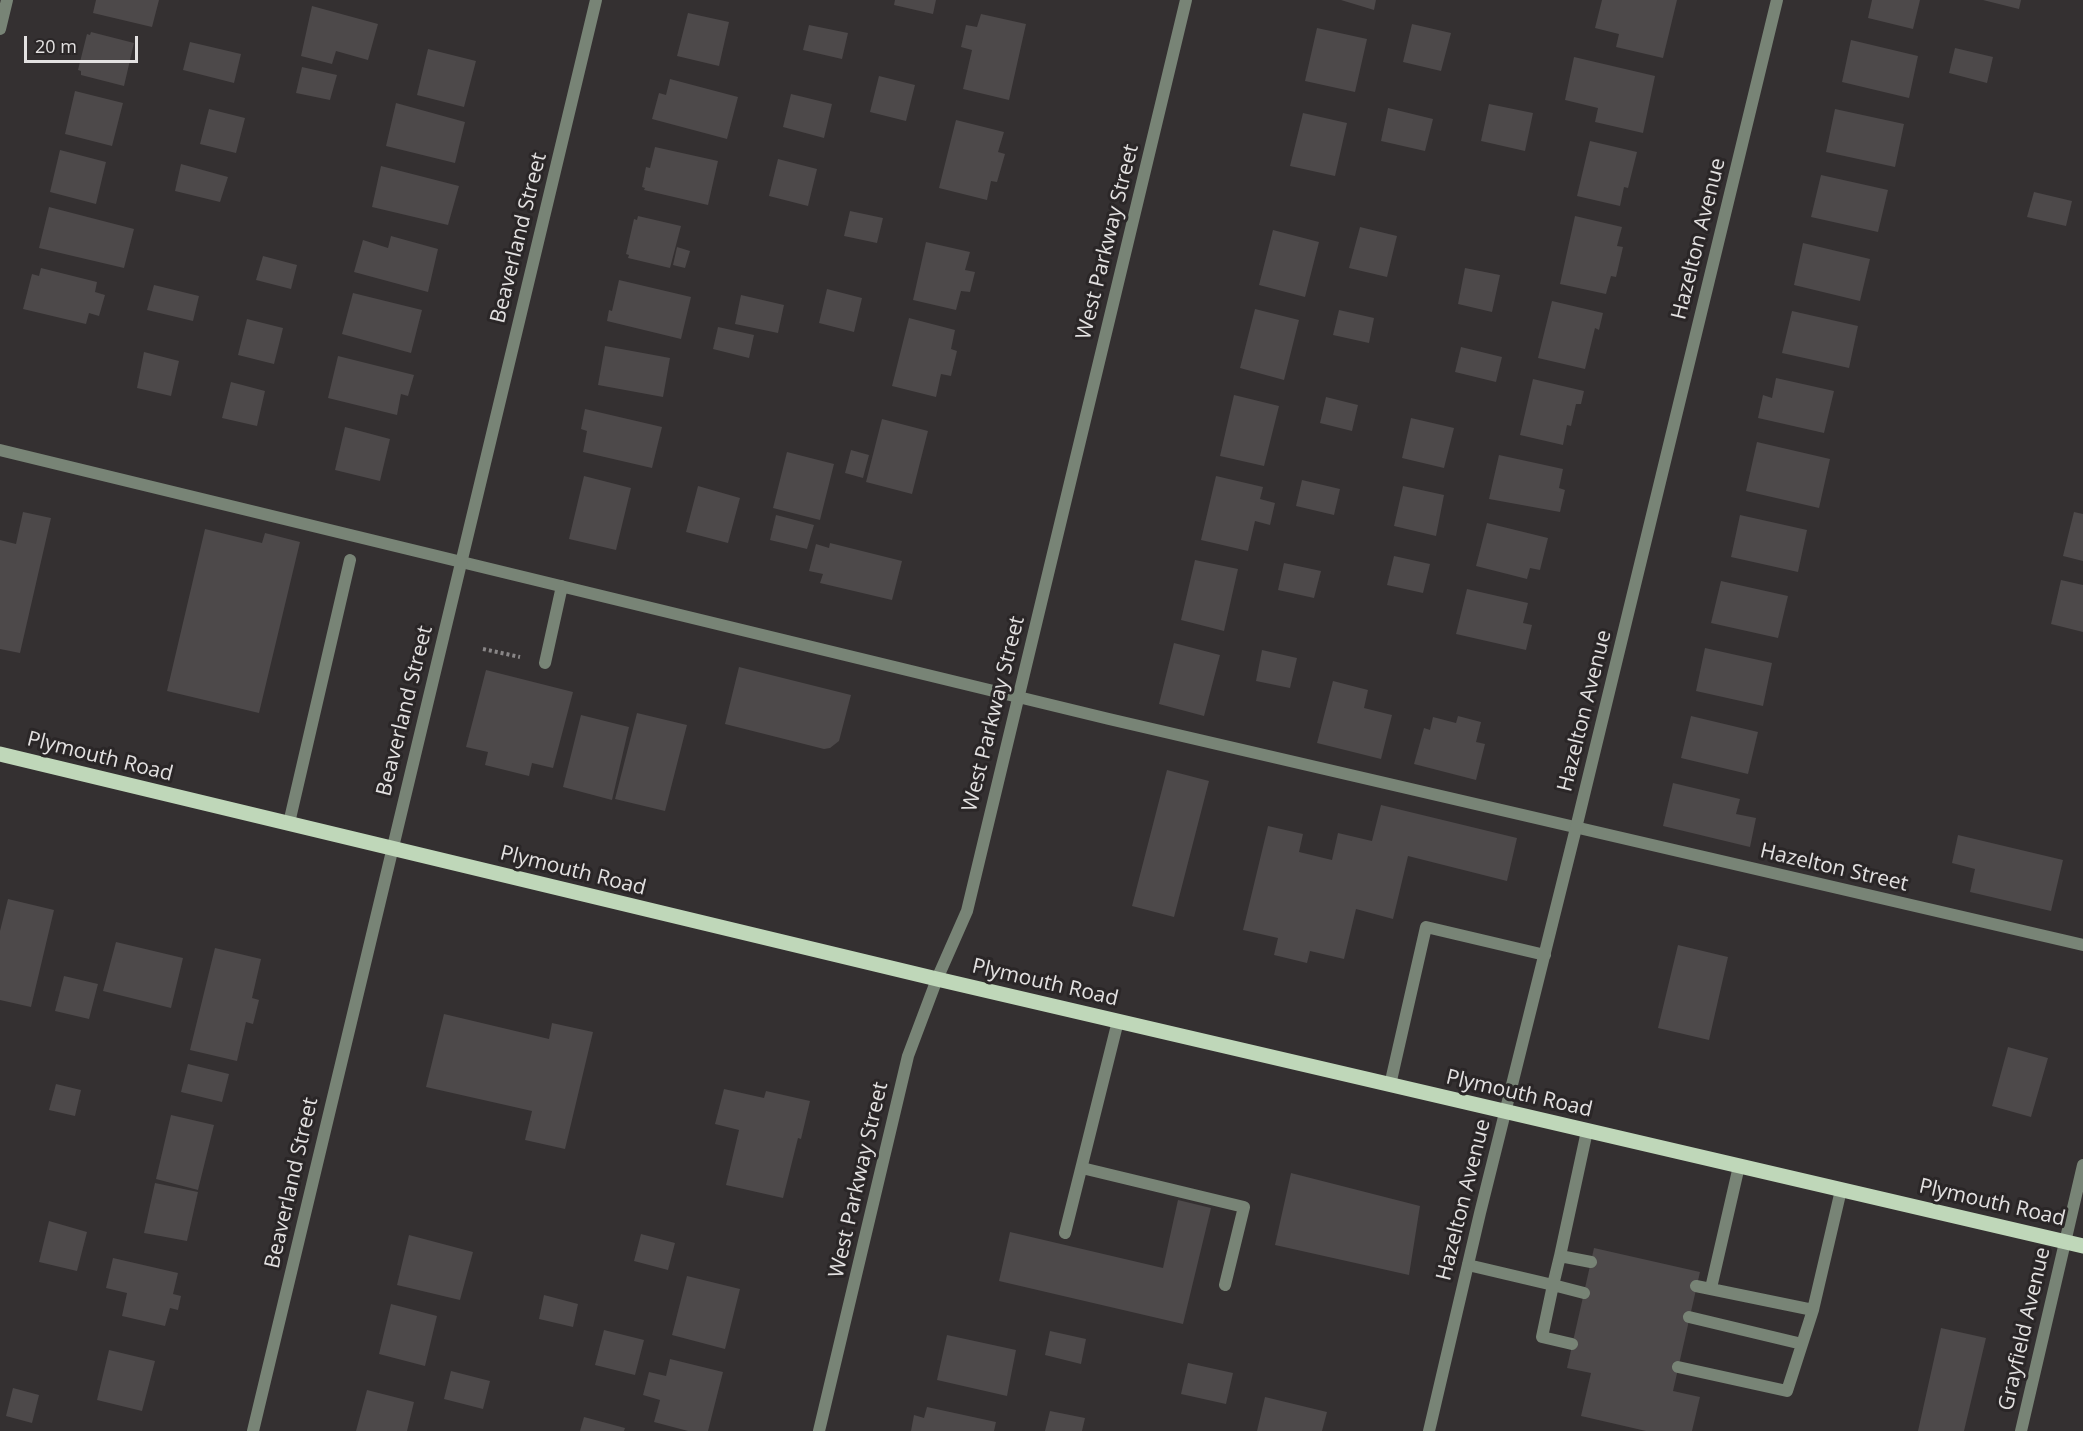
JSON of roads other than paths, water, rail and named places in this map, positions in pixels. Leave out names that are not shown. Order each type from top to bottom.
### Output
[{"type":"main road","name":"Plymouth Road","points":[[0,754],[937,979],[2083,1246]]},
{"type":"street","points":[[0,29],[7,0]]},
{"type":"street","name":"Beaverland Street","points":[[253,1431],[596,0]]},
{"type":"street","name":"West Parkway Street","points":[[819,1431],[908,1056],[937,979],[967,911],[1186,0]]},
{"type":"street","name":"Hazelton Avenue","points":[[1429,1431],[1778,0]]},
{"type":"street","name":"Hazelton Street","points":[[0,450],[1018,698],[2083,945]]},
{"type":"street","points":[[289,824],[350,560]]},
{"type":"street","points":[[545,663],[562,586]]},
{"type":"street","points":[[1390,1085],[1426,927],[1545,955]]},
{"type":"street","points":[[1065,1233],[1118,1021]]},
{"type":"street","points":[[1572,1344],[1542,1337],[1587,1131]]},
{"type":"street","name":"Grayfield Avenue","points":[[2021,1431],[2083,1165]]},
{"type":"street","points":[[1711,1288],[1738,1166]]},
{"type":"street","points":[[1082,1168],[1244,1207],[1225,1285]]},
{"type":"street","points":[[1678,1367],[1787,1391],[1813,1310],[1841,1190]]},
{"type":"street","points":[[1560,1256],[1591,1262]]},
{"type":"street","points":[[1468,1265],[1584,1293]]},
{"type":"street","points":[[1696,1286],[1813,1310]]},
{"type":"street","points":[[1689,1317],[1802,1344]]}]
